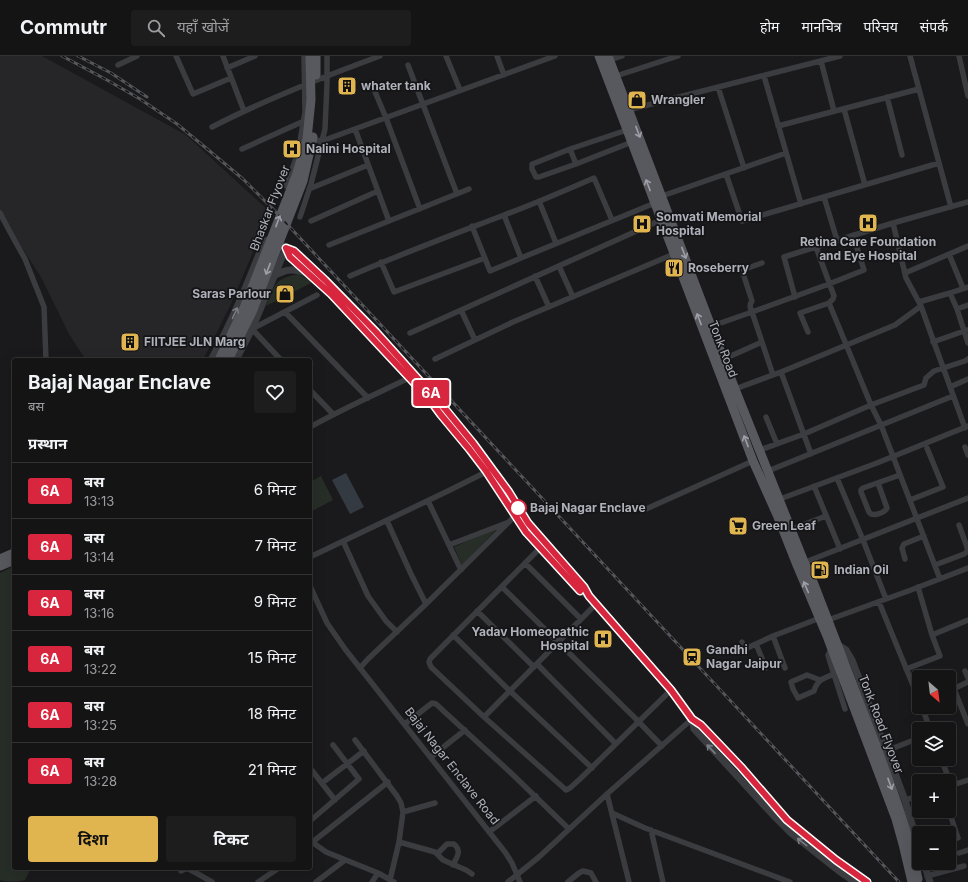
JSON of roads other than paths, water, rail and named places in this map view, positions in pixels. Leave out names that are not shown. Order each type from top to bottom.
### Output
[{"type":"main road","name":"Bhaskar Flyover","points":[[220,358],[244,308],[296,176],[307,139],[311,100],[310,56]]},
{"type":"main road","name":"Bhaskar Flyover","points":[[229,358],[252,312],[302,180],[313,140],[316,102],[316,56]]},
{"type":"main road","name":"Tonk Road","points":[[599,56],[753,461],[801,564],[835,647]]},
{"type":"main road","name":"Tonk Road","points":[[609,58],[735,389],[792,529],[801,564]]},
{"type":"main road","points":[[0,559],[12,554]]},
{"type":"main road","points":[[0,566],[12,561]]},
{"type":"main road","name":"Tonk Road Flyover","points":[[835,647],[902,816],[915,862],[918,882]]},
{"type":"main road","name":"Tonk Road Flyover","points":[[839,657],[896,819],[912,882]]},
{"type":"street","points":[[118,64],[137,56]]},
{"type":"street","points":[[176,56],[193,94],[231,78]]},
{"type":"street","points":[[222,56],[244,111]]},
{"type":"street","points":[[227,68],[255,56]]},
{"type":"street","points":[[286,186],[298,153],[304,120],[304,56]]},
{"type":"street","points":[[300,217],[325,129],[327,56]]},
{"type":"street","points":[[212,127],[304,84],[380,56]]},
{"type":"street","points":[[446,56],[460,90]]},
{"type":"street","points":[[497,56],[504,75]]},
{"type":"street","points":[[609,58],[622,56]]},
{"type":"street","points":[[616,76],[678,56]]},
{"type":"street","points":[[620,112],[840,56]]},
{"type":"street","points":[[910,56],[951,207]]},
{"type":"street","points":[[959,56],[968,96]]},
{"type":"street","points":[[301,138],[322,141],[551,57]]},
{"type":"street","points":[[821,61],[834,111]]},
{"type":"street","points":[[408,65],[457,194]]},
{"type":"street","points":[[764,76],[801,204]]},
{"type":"street","points":[[373,87],[420,209]]},
{"type":"street","points":[[718,87],[744,168]]},
{"type":"street","points":[[778,126],[919,89]]},
{"type":"street","points":[[887,97],[902,155]]},
{"type":"street","points":[[844,109],[865,185]]},
{"type":"street","points":[[242,150],[304,120]]},
{"type":"street","points":[[355,129],[389,221]]},
{"type":"street","points":[[627,130],[570,149],[532,164],[532,169],[536,176],[539,177],[632,142]]},
{"type":"street","points":[[570,149],[576,164]]},
{"type":"street","points":[[662,196],[786,153]]},
{"type":"street","points":[[726,174],[742,221],[939,163]]},
{"type":"street","points":[[309,189],[368,165]]},
{"type":"street","points":[[350,276],[381,262],[504,215],[594,178],[612,220]]},
{"type":"street","points":[[329,245],[469,190]]},
{"type":"street","points":[[311,221],[378,192]]},
{"type":"street","points":[[824,197],[837,240]]},
{"type":"street","points":[[539,201],[556,243]]},
{"type":"street","points":[[795,296],[784,257],[892,223],[968,202]]},
{"type":"street","points":[[472,226],[490,271],[655,203]]},
{"type":"street","points":[[0,213],[25,259],[44,307],[46,358]]},
{"type":"street","points":[[504,215],[521,258]]},
{"type":"street","points":[[410,334],[661,220]]},
{"type":"street","points":[[780,499],[966,427],[953,396],[920,304],[906,278],[892,223]]},
{"type":"street","points":[[712,326],[864,270],[853,235]]},
{"type":"street","points":[[212,358],[240,301],[264,242],[274,240],[286,248],[294,251],[325,280],[386,343],[446,410],[473,443],[506,500],[513,519],[541,547],[580,591],[589,596]]},
{"type":"street","points":[[905,273],[968,246]]},
{"type":"street","points":[[808,332],[800,312],[829,303],[834,296],[816,247]]},
{"type":"street","points":[[286,248],[290,257],[340,304],[430,400],[470,450],[509,492],[528,523],[671,690],[692,719],[701,725],[741,767],[787,820],[836,860],[866,882]]},
{"type":"street","points":[[237,358],[252,329],[286,248]]},
{"type":"street","points":[[435,359],[513,322],[674,254]]},
{"type":"street","points":[[735,389],[847,346],[895,325],[920,304],[966,288],[948,254]]},
{"type":"street","points":[[381,262],[394,292],[485,258]]},
{"type":"street","points":[[762,263],[742,270],[752,301],[750,303],[750,308],[774,375]]},
{"type":"street","points":[[559,266],[573,297]]},
{"type":"street","points":[[274,276],[286,270],[296,270],[310,275]]},
{"type":"street","points":[[535,276],[549,307]]},
{"type":"street","points":[[950,293],[966,330],[968,342]]},
{"type":"street","points":[[252,329],[317,295]]},
{"type":"street","points":[[829,303],[871,405],[881,425],[940,579]]},
{"type":"street","points":[[957,309],[968,305]]},
{"type":"street","points":[[461,310],[475,340]]},
{"type":"street","points":[[285,312],[368,398]]},
{"type":"street","points":[[252,329],[279,358]]},
{"type":"street","points":[[933,342],[966,330]]},
{"type":"street","points":[[724,359],[762,342]]},
{"type":"street","points":[[760,450],[804,434],[871,405],[924,385],[926,378],[934,371],[968,359]]},
{"type":"street","points":[[781,372],[811,454]]},
{"type":"street","points":[[312,426],[333,414],[409,378]]},
{"type":"street","points":[[950,387],[968,380]]},
{"type":"street","points":[[312,393],[333,414]]},
{"type":"street","points":[[768,471],[953,396]]},
{"type":"street","points":[[766,417],[777,444]]},
{"type":"street","points":[[965,447],[968,455]]},
{"type":"street","points":[[910,500],[943,487],[927,448]]},
{"type":"street","points":[[646,509],[753,461]]},
{"type":"street","points":[[312,556],[387,521],[489,470]]},
{"type":"street","points":[[878,483],[887,508],[885,511],[874,515],[869,512],[861,490],[863,488],[900,474]]},
{"type":"street","points":[[837,478],[886,599]]},
{"type":"street","points":[[814,486],[840,548]]},
{"type":"street","points":[[801,564],[968,498]]},
{"type":"street","points":[[428,501],[461,570]]},
{"type":"street","points":[[792,529],[826,516]]},
{"type":"street","points":[[450,545],[513,519]]},
{"type":"street","points":[[360,668],[513,519]]},
{"type":"street","points":[[387,521],[426,604]]},
{"type":"street","points":[[935,564],[964,554],[968,550],[959,525]]},
{"type":"street","points":[[905,559],[902,548],[904,544],[924,536]]},
{"type":"street","points":[[343,541],[368,596],[386,621],[397,632]]},
{"type":"street","points":[[541,547],[430,659],[429,665],[484,717],[566,790],[592,768],[671,690]]},
{"type":"street","points":[[525,563],[581,618]]},
{"type":"street","points":[[742,642],[746,649],[773,636],[879,602],[968,568]]},
{"type":"street","points":[[502,587],[662,746]]},
{"type":"street","points":[[906,669],[940,656],[932,635],[918,587]]},
{"type":"street","name":"Bajaj Nagar Enclave Road","points":[[312,590],[332,631],[489,832],[512,863],[520,882]]},
{"type":"street","points":[[879,602],[912,683]]},
{"type":"street","points":[[484,717],[596,604]]},
{"type":"street","points":[[477,611],[616,744]]},
{"type":"street","points":[[932,635],[966,621],[968,628]]},
{"type":"street","points":[[453,635],[592,768]]},
{"type":"street","points":[[773,636],[785,668]]},
{"type":"street","points":[[756,644],[766,668]]},
{"type":"street","points":[[845,709],[828,655],[835,647],[846,650],[852,660],[905,800],[913,826]]},
{"type":"street","points":[[965,671],[968,678]]},
{"type":"street","points":[[820,680],[807,675],[791,682],[792,689],[798,698],[814,691],[820,680],[834,674]]},
{"type":"street","points":[[956,688],[968,682]]},
{"type":"street","points":[[956,700],[968,724]]},
{"type":"street","points":[[405,724],[434,703],[536,796],[569,829]]},
{"type":"street","points":[[510,881],[539,857],[607,794],[692,719]]},
{"type":"street","points":[[692,719],[694,729],[773,815],[791,833],[855,882]]},
{"type":"street","points":[[430,757],[465,730]]},
{"type":"street","points":[[312,844],[326,852],[378,873],[392,881],[403,812],[401,803],[388,782],[355,740]]},
{"type":"street","points":[[886,750],[912,741]]},
{"type":"street","points":[[312,819],[359,779],[333,745]]},
{"type":"street","points":[[322,783],[364,751]]},
{"type":"street","points":[[312,770],[335,800]]},
{"type":"street","points":[[956,784],[968,780]]},
{"type":"street","points":[[312,842],[388,782]]},
{"type":"street","points":[[607,794],[630,882]]},
{"type":"street","points":[[489,832],[536,796]]},
{"type":"street","points":[[905,800],[912,798]]},
{"type":"street","points":[[403,812],[435,802]]},
{"type":"street","points":[[612,813],[651,830],[790,882]]},
{"type":"street","points":[[951,818],[958,838]]},
{"type":"street","points":[[651,830],[663,882]]},
{"type":"street","points":[[399,842],[438,853],[443,860],[472,874]]},
{"type":"street","points":[[438,853],[447,844],[454,844],[458,849],[458,854],[453,865]]},
{"type":"street","points":[[959,853],[968,850]]},
{"type":"street","points":[[316,882],[345,860]]},
{"type":"street","points":[[929,879],[964,866]]},
{"type":"street","points":[[191,870],[212,882]]},
{"type":"street","points":[[258,882],[275,870]]},
{"type":"street","points":[[568,882],[583,871],[591,873],[596,882]]},
{"type":"street","points":[[372,882],[378,873]]},
{"type":"railway","points":[[62,56],[140,99],[177,124],[243,179],[273,209],[899,882]]},
{"type":"railway","points":[[78,56],[111,73],[147,97]]},
{"type":"place","name":"whater tank","points":[[347,86]]},
{"type":"place","name":"Wrangler","points":[[637,100]]},
{"type":"place","name":"Nalini Hospital","points":[[292,149]]},
{"type":"place","name":"Retina Care Foundation and Eye Hospital","points":[[868,223]]},
{"type":"place","name":"Somvati Memorial Hospital","points":[[642,224]]},
{"type":"place","name":"Roseberry","points":[[674,268]]},
{"type":"place","name":"Saras Parlour","points":[[285,294]]},
{"type":"place","name":"FIITJEE JLN Marg","points":[[130,342]]},
{"type":"place","name":"Bajaj Nagar Enclave","points":[[518,508]]},
{"type":"place","name":"Green Leaf","points":[[738,526]]},
{"type":"place","name":"Indian Oil","points":[[820,570]]},
{"type":"place","name":"Yadav Homeopathic Hospital","points":[[603,639]]},
{"type":"place","name":"Gandhi Nagar Jaipur","points":[[692,657]]}]
